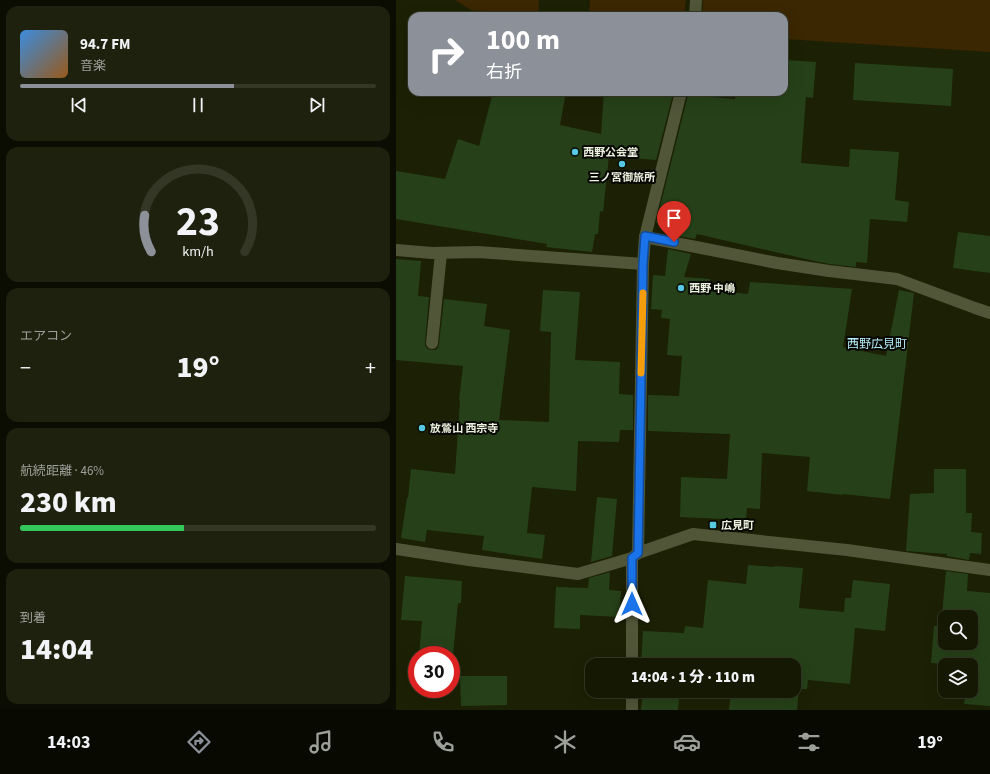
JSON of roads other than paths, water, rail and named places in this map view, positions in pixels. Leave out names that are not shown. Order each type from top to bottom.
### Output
[{"type":"street","points":[[694,12],[696,0]]},
{"type":"street","points":[[632,658],[645,236],[680,96]]},
{"type":"street","points":[[645,236],[777,263],[897,279],[975,308],[990,312]]},
{"type":"street","points":[[396,250],[432,253],[478,252],[643,264]]},
{"type":"street","points":[[432,343],[441,253]]},
{"type":"street","points":[[396,549],[578,574],[635,556],[693,534],[847,550],[990,570]]},
{"type":"street","points":[[632,698],[632,710]]},
{"type":"place","name":"西野公会堂","points":[[575,152]]},
{"type":"place","name":"三ノ宮御旅所","points":[[622,164]]},
{"type":"place","name":"西野 中嶋","points":[[681,288]]},
{"type":"place","name":"放鶯山 西宗寺","points":[[422,428]]},
{"type":"place","name":"広見町","points":[[713,525]]},
{"type":"district","name":"西野広見町","points":[[877,344]]}]
